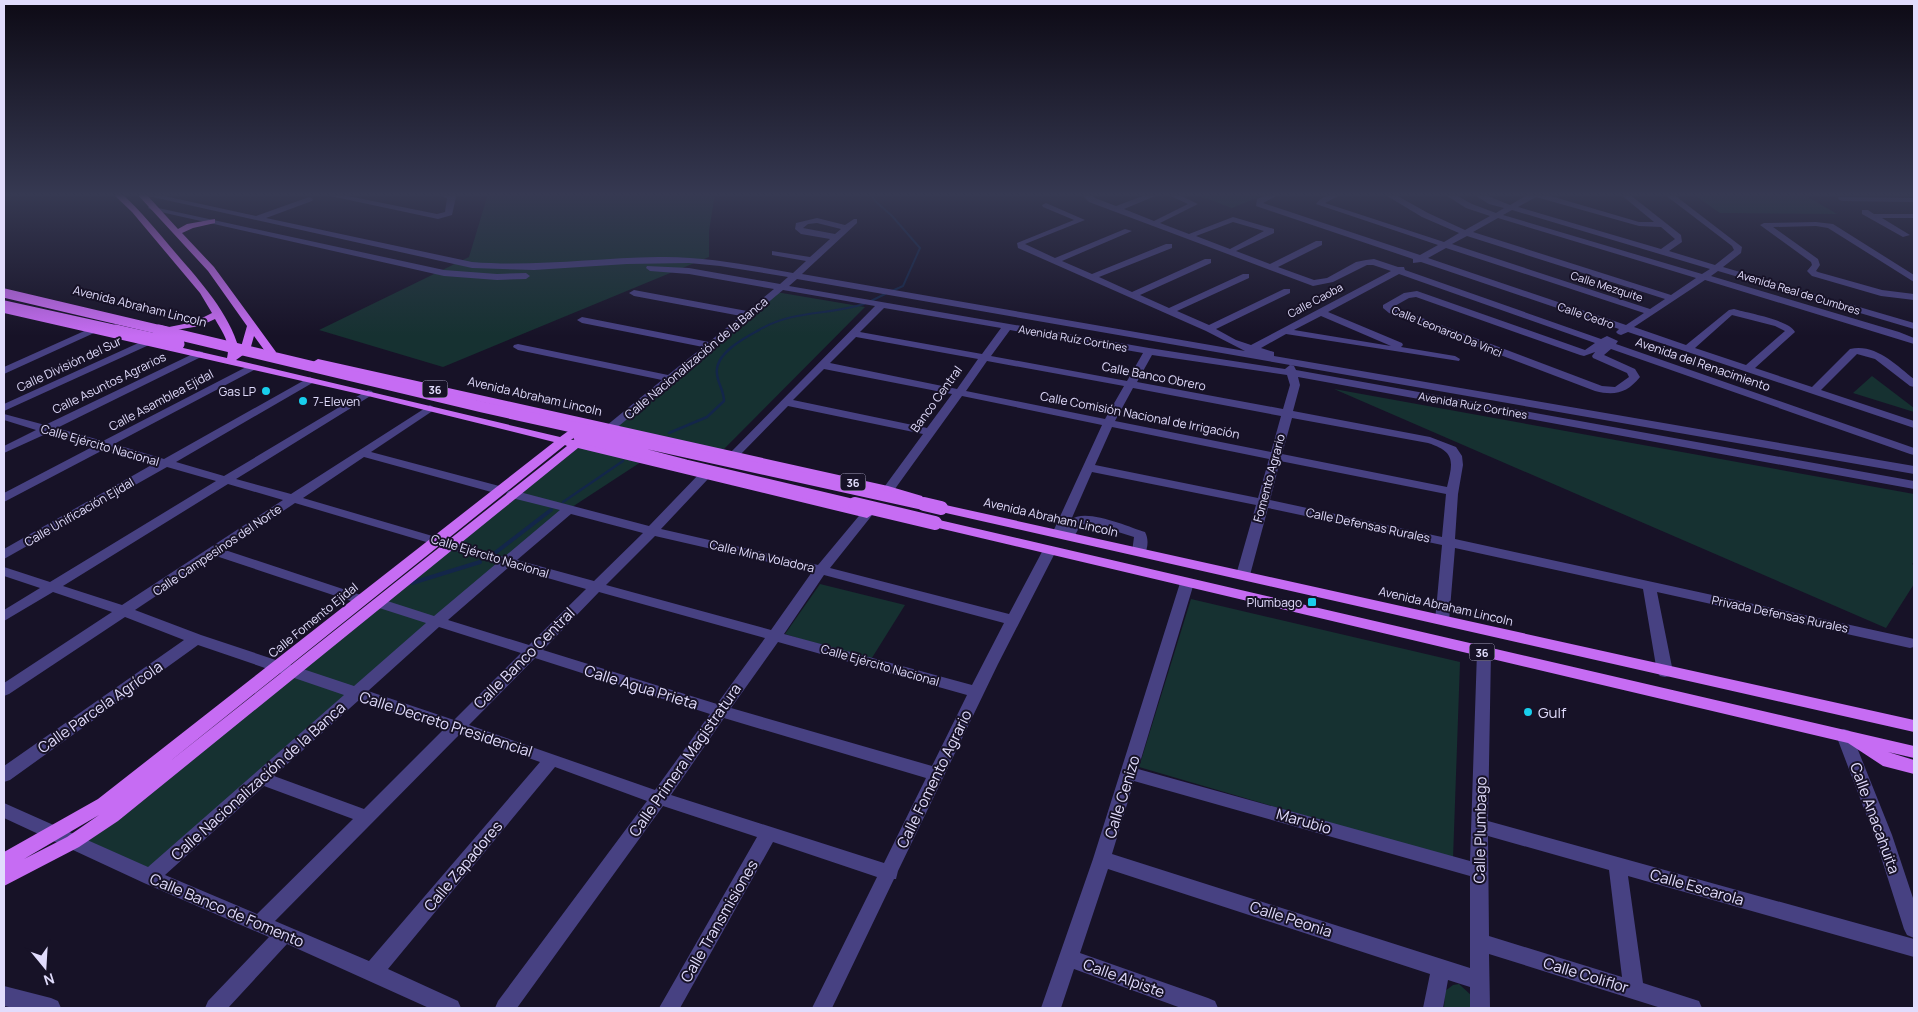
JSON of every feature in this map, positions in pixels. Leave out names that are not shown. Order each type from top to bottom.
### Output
[{"type":"main road","points":[[160,241],[204,292],[217,314],[233,344],[229,360]]},
{"type":"main road","points":[[161,241],[174,246],[186,258],[199,257]]},
{"type":"main road","points":[[185,241],[211,269],[271,352]]},
{"type":"main road","name":"Avenida Abraham Lincoln","points":[[4,290],[246,348],[888,490],[971,514]]},
{"type":"main road","name":"Avenida Abraham Lincoln","points":[[4,294],[472,405],[971,514],[1665,672],[1914,726]]},
{"type":"main road","name":"36","points":[[4,306],[358,385],[1049,551],[1914,752]]},
{"type":"main road","name":"36","points":[[4,310],[145,343],[229,360],[867,514],[925,526],[962,529]]},
{"type":"main road","points":[[172,329],[197,324],[217,314]]},
{"type":"main road","points":[[229,360],[246,348],[252,326]]},
{"type":"main road","points":[[199,354],[216,340],[224,327]]},
{"type":"main road","points":[[162,346],[180,342],[186,333]]},
{"type":"main road","name":"Calle Fomento Ejidal","points":[[4,878],[73,842],[112,816],[286,669],[362,600],[443,542],[586,423]]},
{"type":"main road","name":"Calle Fomento Ejidal","points":[[505,492],[604,427]]},
{"type":"main road","points":[[604,450],[602,447],[606,440],[627,432]]},
{"type":"main road","name":"Calle Fomento Ejidal","points":[[4,861],[104,804],[378,603],[443,542]]},
{"type":"main road","points":[[1844,735],[1889,761],[1914,767]]},
{"type":"street","name":"Avenida Ruíz Cortines","points":[[301,241],[444,273],[478,277],[669,268],[1914,484]]},
{"type":"street","name":"Avenida Ruíz Cortines","points":[[364,241],[438,259],[472,265],[509,268],[676,259],[720,262],[1914,470]]},
{"type":"street","name":"Calle Nacionalización de la Banca","points":[[604,427],[671,379],[795,276],[832,241]]},
{"type":"street","points":[[1027,241],[1020,244],[1054,261],[1213,331],[1232,342],[1250,346],[1281,360],[1288,366],[1294,377]]},
{"type":"street","points":[[1054,261],[1103,241]]},
{"type":"street","points":[[1208,241],[1272,266],[1319,243]]},
{"type":"street","points":[[1211,241],[1234,249],[1307,281],[1330,281],[1361,263],[1370,260],[1408,265]]},
{"type":"street","points":[[1234,249],[1250,241]]},
{"type":"street","name":"Calle Cedro","points":[[1350,241],[1408,265],[1612,338],[1687,349],[1914,425]]},
{"type":"street","name":"Calle Mezquite","points":[[1433,241],[1651,312]]},
{"type":"street","name":"Calle Caoba","points":[[1238,353],[1320,312],[1451,241]]},
{"type":"street","points":[[1492,241],[1672,298]]},
{"type":"street","name":"Avenida Real de Cumbres","points":[[1583,241],[1822,312],[1914,342]]},
{"type":"street","name":"Avenida Real de Cumbres","points":[[1625,241],[1914,325]]},
{"type":"street","points":[[1662,252],[1677,241]]},
{"type":"street","points":[[1612,338],[1717,268],[1738,251],[1738,247],[1730,241]]},
{"type":"street","points":[[1786,241],[1815,262],[1816,265],[1812,272],[1887,294],[1914,296]]},
{"type":"street","points":[[1854,241],[1914,279]]},
{"type":"street","points":[[1092,277],[1168,246]]},
{"type":"street","points":[[340,250],[356,250],[415,263],[430,262],[438,259]]},
{"type":"street","points":[[775,253],[813,260]]},
{"type":"street","points":[[1132,295],[1208,261]]},
{"type":"street","name":"Avenida del Renacimiento","points":[[1408,265],[1612,338],[1678,366],[1914,452]]},
{"type":"street","points":[[721,276],[742,275],[771,280],[780,277],[776,273]]},
{"type":"street","points":[[1168,312],[1246,276]]},
{"type":"street","points":[[1808,308],[1839,281]]},
{"type":"street","points":[[804,291],[797,288],[796,285],[807,282],[848,289],[872,290]]},
{"type":"street","points":[[1822,312],[1850,284]]},
{"type":"street","points":[[1213,331],[1287,291]]},
{"type":"street","points":[[634,293],[747,314]]},
{"type":"street","name":"Calle Leonardo Da Vinci","points":[[1407,294],[1417,294],[1584,353],[1612,338],[1597,357],[1635,374],[1635,377],[1618,391],[1599,389],[1511,357],[1392,311],[1388,308],[1388,305],[1407,294]]},
{"type":"street","points":[[734,455],[881,304]]},
{"type":"street","points":[[1320,312],[1417,353]]},
{"type":"street","points":[[1687,349],[1729,313],[1734,312],[1778,324],[1789,329],[1790,332],[1748,369]]},
{"type":"street","points":[[582,320],[710,345]]},
{"type":"street","name":"Banco Central","points":[[888,490],[1008,326]]},
{"type":"street","points":[[4,371],[91,331]]},
{"type":"street","points":[[1283,331],[1455,359]]},
{"type":"street","name":"Calle Banco Obrero","points":[[852,333],[1430,440],[1450,448],[1455,454],[1457,460],[1452,492]]},
{"type":"street","name":"Calle División del Sur","points":[[4,408],[145,343]]},
{"type":"street","points":[[518,347],[671,379]]},
{"type":"street","points":[[1063,535],[1087,467],[1108,422],[1149,351]]},
{"type":"street","points":[[1814,392],[1854,351],[1878,357],[1914,384]]},
{"type":"street","name":"Calle Asuntos Agrarios","points":[[4,450],[199,354]]},
{"type":"street","points":[[4,359],[20,364]]},
{"type":"street","name":"Calle Comisión Nacional de Irrigación","points":[[822,365],[1452,492]]},
{"type":"street","name":"Avenida del Renacimiento","points":[[1678,366],[1914,446]]},
{"type":"street","name":"Calle Asamblea Ejidal","points":[[4,498],[252,367]]},
{"type":"street","name":"Fomento Agrario","points":[[1243,575],[1287,414],[1294,377]]},
{"type":"street","name":"Calle Unificación Ejidal","points":[[4,555],[310,380]]},
{"type":"street","points":[[4,616],[368,393]]},
{"type":"street","points":[[785,402],[929,432]]},
{"type":"street","name":"Calle Campesinos del Norte","points":[[4,690],[430,408]]},
{"type":"street","name":"Calle Ejército Nacional","points":[[4,417],[443,542],[506,562],[976,692]]},
{"type":"street","name":"Calle Mina Voladora","points":[[361,453],[652,531],[821,570],[1012,620]]},
{"type":"street","name":"Calle Defensas Rurales","points":[[1087,467],[1450,542],[1649,586]]},
{"type":"street","name":"Calle Banco Central","points":[[259,925],[652,531],[704,476]]},
{"type":"street","points":[[1442,621],[1450,542],[1452,492]]},
{"type":"street","name":"Calle Nacionalización de la Banca","points":[[150,877],[436,622],[569,509]]},
{"type":"street","name":"Calle Primera Magistratura","points":[[505,1008],[659,798],[821,570],[867,514]]},
{"type":"street","points":[[1063,535],[1077,520],[1083,519],[1116,526],[1140,534],[1139,552]]},
{"type":"street","name":"Calle Fomento Agrario","points":[[822,1008],[890,873],[976,692],[1049,551]]},
{"type":"street","points":[[214,552],[362,600]]},
{"type":"street","name":"Calle Decreto Presidencial","points":[[4,571],[124,611],[196,639],[356,694],[552,759],[659,798],[890,873]]},
{"type":"street","name":"Calle Cenizo","points":[[1051,1008],[1130,773],[1187,583]]},
{"type":"street","points":[[1649,586],[1665,672]]},
{"type":"street","name":"Privada Defensas Rurales","points":[[1649,586],[1910,643]]},
{"type":"street","name":"Calle Agua Prieta","points":[[378,603],[720,712],[936,774]]},
{"type":"street","name":"Calle Parcela Agrícola","points":[[4,775],[196,639]]},
{"type":"street","name":"Calle Plumbago","points":[[1480,1008],[1479,826],[1484,652]]},
{"type":"street","name":"Calle Anacahuita","points":[[1844,735],[1883,835],[1914,929]]},
{"type":"street","name":"Calle Zapadores","points":[[373,972],[552,759]]},
{"type":"street","name":"Marubio","points":[[1130,773],[1479,870]]},
{"type":"street","points":[[261,778],[366,817]]},
{"type":"street","name":"Calle Banco de Fomento","points":[[4,810],[150,877],[373,972],[451,1008]]},
{"type":"street","name":"Calle Escarola","points":[[1479,826],[1914,948]]},
{"type":"street","name":"Calle Transmisiones","points":[[669,1008],[769,833]]},
{"type":"street","name":"Calle Peonia","points":[[1102,859],[1480,981]]},
{"type":"street","points":[[1617,865],[1634,990]]},
{"type":"street","points":[[215,1008],[283,935]]},
{"type":"street","name":"Calle Coliflor","points":[[1480,942],[1692,1008]]},
{"type":"street","name":"Calle Alpiste","points":[[1068,958],[1208,1008]]},
{"type":"street","points":[[1433,1008],[1441,968]]},
{"type":"street","points":[[4,996],[51,1008]]},
{"type":"green space","points":[[474,241],[709,241],[709,257],[443,367],[319,330],[469,257]]},
{"type":"green space","points":[[776,292],[865,307],[722,451],[614,428]]},
{"type":"green space","points":[[1872,376],[1914,408],[1914,412],[1853,393]]},
{"type":"green space","points":[[1334,389],[1914,494],[1914,562],[1912,564],[1914,565],[1914,584],[1886,628]]},
{"type":"green space","points":[[576,444],[644,460],[569,509],[150,877],[73,842]]},
{"type":"green space","points":[[820,584],[905,605],[870,661],[785,634]]},
{"type":"green space","points":[[1191,599],[1460,662],[1453,859],[1139,767]]},
{"type":"green space","points":[[1459,984],[1472,996],[1472,1008],[1444,1008],[1445,991],[1453,985]]},
{"type":"waterway","points":[[892,291],[903,286],[920,248],[914,241]]},
{"type":"waterway","points":[[871,301],[885,294]]},
{"type":"waterway","points":[[759,330],[784,319],[864,304]]},
{"type":"waterway","points":[[669,433],[707,417],[724,401],[717,374],[720,360],[731,348],[759,330]]},
{"type":"waterway","points":[[563,502],[623,461]]},
{"type":"waterway","points":[[495,553],[551,510]]},
{"type":"waterway","points":[[412,583],[480,562]]},
{"type":"place","name":"Gas LP","points":[[266,391]]},
{"type":"place","name":"7-Eleven","points":[[303,401]]},
{"type":"place","name":"Plumbago","points":[[1312,602]]},
{"type":"place","name":"Gulf","points":[[1528,712]]}]
